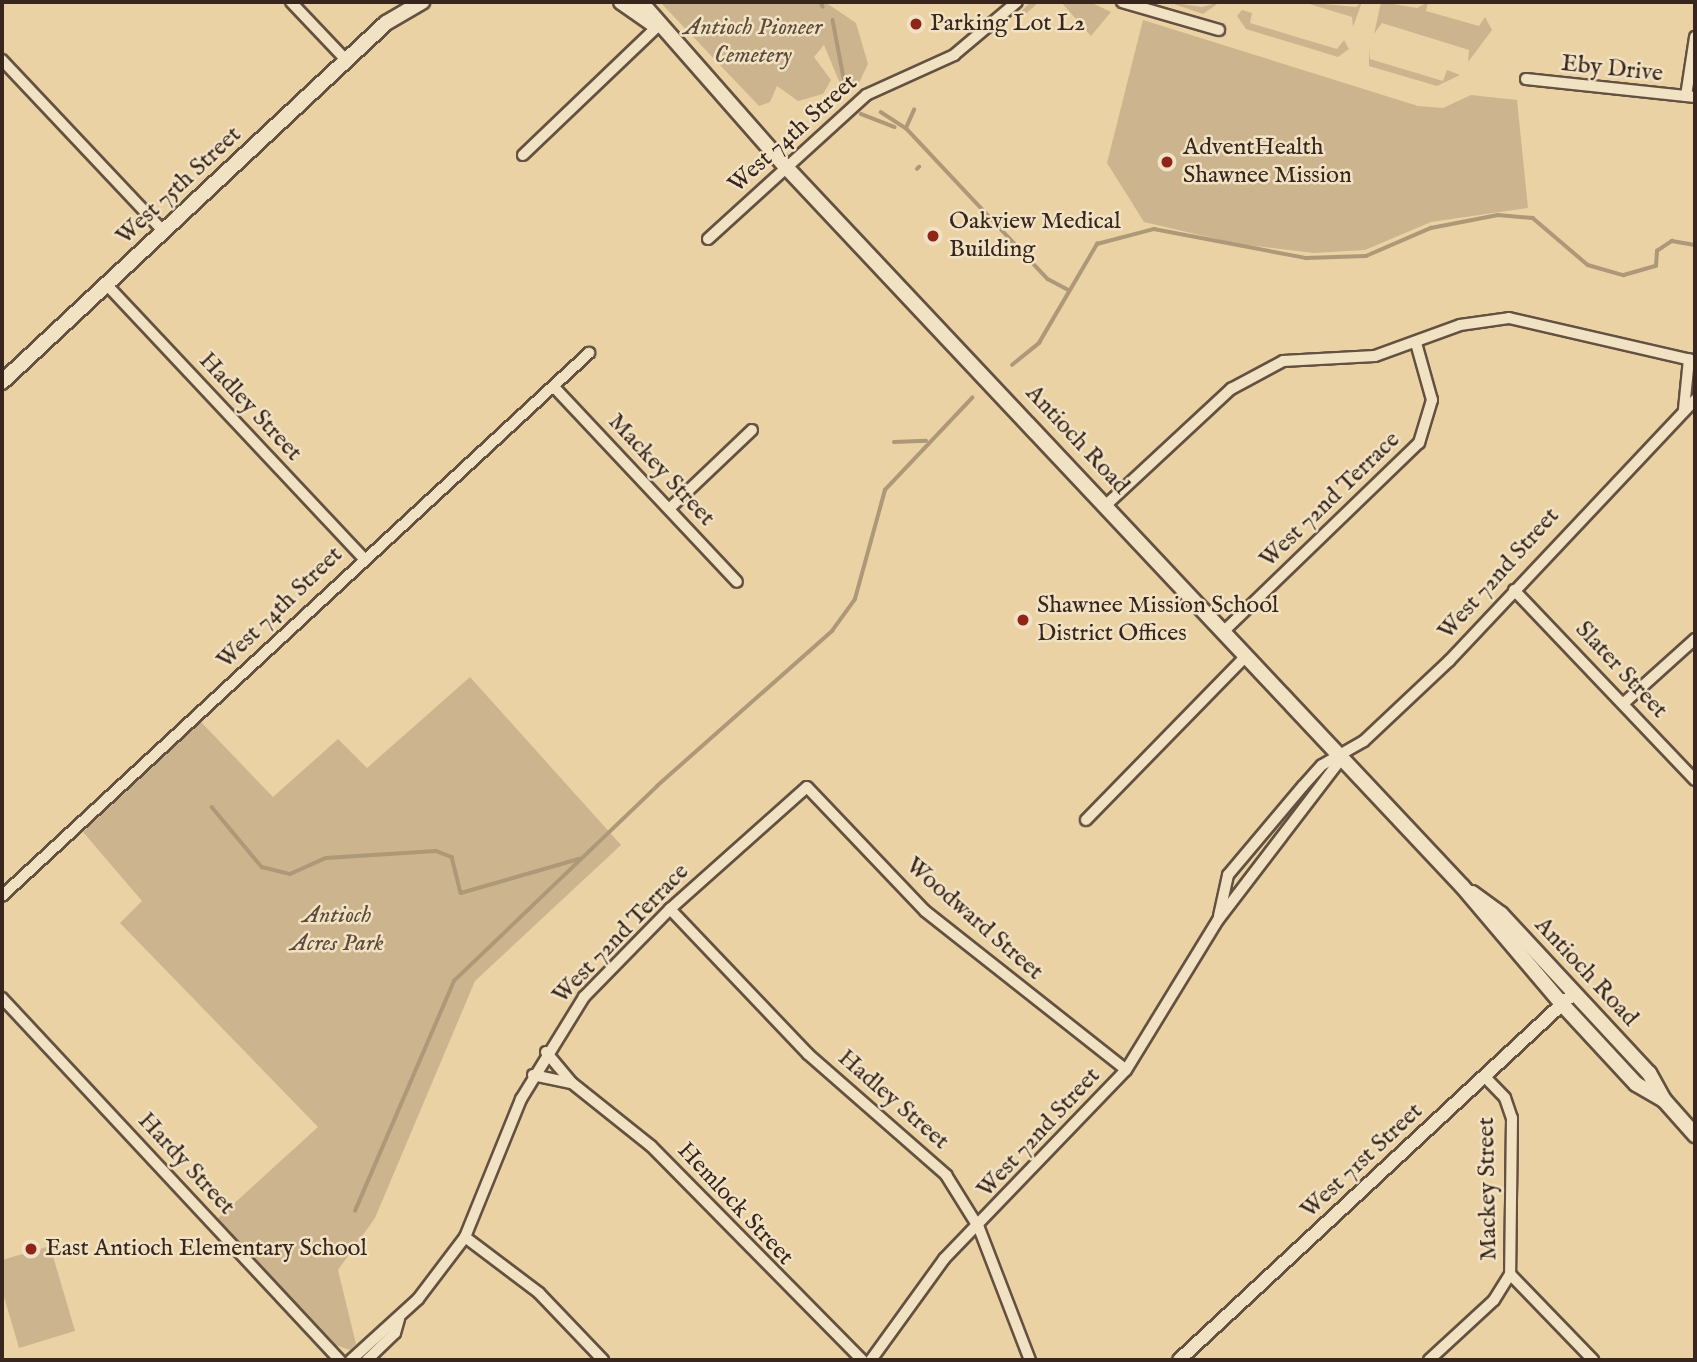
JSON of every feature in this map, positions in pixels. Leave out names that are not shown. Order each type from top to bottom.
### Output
[{"type":"main road","name":"West 75th Street","points":[[386,23],[397,2]]},
{"type":"main road","name":"West 75th Street","points":[[2,382],[386,23],[422,2]]},
{"type":"main road","name":"Antioch Road","points":[[621,2],[657,27]]},
{"type":"main road","name":"Antioch Road","points":[[641,2],[657,27],[787,168],[1462,886],[1562,1004],[1636,1084],[1664,1100]]},
{"type":"main road","name":"Antioch Road","points":[[1462,886],[1501,914],[1650,1073],[1664,1100],[1695,1135]]},
{"type":"street","points":[[291,2],[346,60]]},
{"type":"street","name":"West 74th Street","points":[[708,239],[866,95],[954,55],[1017,2]]},
{"type":"street","points":[[1122,2],[1219,30]]},
{"type":"street","points":[[523,155],[657,27]]},
{"type":"street","points":[[1691,97],[1695,37]]},
{"type":"street","points":[[2,60],[163,231]]},
{"type":"street","name":"Eby Drive","points":[[1526,79],[1691,97]]},
{"type":"street","name":"Hadley Street","points":[[107,285],[363,558]]},
{"type":"street","points":[[1106,505],[1231,389],[1278,363],[1347,361],[1416,343],[1460,325],[1509,318],[1692,360],[1682,413]]},
{"type":"street","name":"West 72nd Terrace","points":[[1224,631],[1419,443],[1432,400],[1416,343]]},
{"type":"street","name":"West 74th Street","points":[[2,896],[363,558],[589,353]]},
{"type":"street","name":"Mackey Street","points":[[554,387],[737,582]]},
{"type":"street","name":"West 72nd Street","points":[[871,1360],[944,1259],[979,1228],[1125,1070],[1218,920],[1342,758],[1449,661],[1695,400]]},
{"type":"street","points":[[670,508],[752,430]]},
{"type":"street","name":"Slater Street","points":[[1514,590],[1625,702],[1695,780]]},
{"type":"street","points":[[1625,702],[1695,639]]},
{"type":"street","points":[[1086,820],[1246,656]]},
{"type":"street","name":"West 72nd Street","points":[[1218,920],[1228,875],[1322,765],[1342,758]]},
{"type":"street","name":"West 72nd Terrace","points":[[351,1360],[400,1318],[465,1237],[533,1075],[584,997],[670,909],[807,787]]},
{"type":"street","name":"Woodward Street","points":[[807,787],[925,911],[1125,1070]]},
{"type":"street","name":"Hadley Street","points":[[670,909],[808,1054],[925,1151],[979,1228],[1030,1360]]},
{"type":"street","name":"West 71st Street","points":[[1179,1360],[1574,993]]},
{"type":"street","name":"Hardy Street","points":[[2,998],[339,1360]]},
{"type":"street","name":"Hemlock Street","points":[[546,1052],[572,1083],[651,1146],[863,1360]]},
{"type":"street","name":"Hemlock Street","points":[[533,1075],[572,1083]]},
{"type":"street","name":"Mackey Street","points":[[1484,1076],[1505,1098],[1511,1118],[1516,1250],[1510,1274],[1592,1360]]},
{"type":"street","points":[[465,1237],[539,1293],[603,1360]]},
{"type":"street","points":[[1429,1360],[1494,1300],[1510,1274]]},
{"type":"street","name":"West 72nd Terrace","points":[[367,1360],[395,1334],[400,1318]]},
{"type":"green space","name":"Antioch Pioneer Cemetery","points":[[660,2],[825,2],[856,23],[868,64],[857,87],[844,93],[824,45],[814,57],[831,80],[823,94],[798,101],[777,86],[770,102],[759,106]]},
{"type":"green space","points":[[1031,2],[1039,2],[1020,19],[1022,29],[1014,18]]},
{"type":"green space","points":[[1061,2],[1090,2],[1111,12],[1091,36]]},
{"type":"green space","points":[[1168,2],[1202,7],[1220,2],[1203,14]]},
{"type":"green space","points":[[1303,2],[1356,7],[1362,2],[1353,27],[1352,17]]},
{"type":"green space","points":[[1381,2],[1417,8],[1428,2],[1426,11],[1479,26],[1485,17],[1492,30],[1468,62],[1469,50],[1382,23],[1374,34]]},
{"type":"green space","points":[[1242,10],[1252,13],[1250,23],[1337,49],[1344,40],[1349,49],[1338,57],[1246,29],[1237,16]]},
{"type":"green space","points":[[1143,20],[1418,106],[1443,108],[1471,95],[1517,100],[1528,208],[1431,222],[1365,250],[1314,253],[1238,244],[1144,222],[1107,163]]},
{"type":"green space","points":[[1369,48],[1370,59],[1443,81],[1447,70],[1460,75],[1437,86],[1369,66]]},
{"type":"green space","name":"Antioch Acres Park","points":[[470,677],[621,845],[475,981],[375,1218],[338,1270],[356,1344],[350,1350],[335,1345],[217,1219],[318,1127],[120,923],[142,901],[83,832],[201,722],[273,797],[338,739],[367,768]]},
{"type":"green space","points":[[50,1246],[75,1331],[19,1348],[2,1290],[2,1260]]},
{"type":"waterway","points":[[821,2],[823,7]]},
{"type":"waterway","points":[[833,20],[844,78]]},
{"type":"waterway","points":[[906,128],[914,110]]},
{"type":"waterway","points":[[881,112],[906,128],[1048,279],[1069,290]]},
{"type":"waterway","points":[[861,114],[895,127]]},
{"type":"waterway","points":[[1012,365],[1039,343],[1097,244],[1154,229],[1306,258],[1366,256],[1431,228],[1498,215],[1533,218],[1588,265],[1624,275],[1656,266],[1657,251],[1672,241],[1695,245]]},
{"type":"waterway","points":[[355,1211],[454,981],[657,786],[832,631],[855,599],[885,490],[972,398]]},
{"type":"waterway","points":[[894,442],[926,441]]},
{"type":"waterway","points":[[212,807],[262,867],[290,874],[326,858],[436,851],[452,857],[461,893],[579,859]]},
{"type":"place","name":"Parking Lot L2","points":[[916,24]]},
{"type":"place","name":"AdventHealth Shawnee Mission","points":[[1167,162]]},
{"type":"place","name":"Oakview Medical Building","points":[[933,236]]},
{"type":"place","name":"Shawnee Mission School District Offices","points":[[1023,620]]},
{"type":"place","name":"East Antioch Elementary School","points":[[31,1249]]}]
